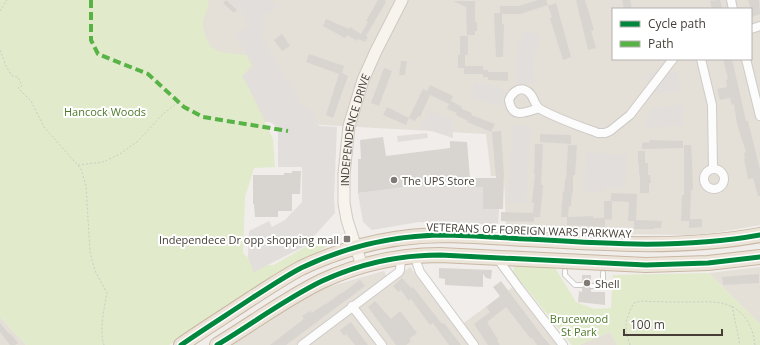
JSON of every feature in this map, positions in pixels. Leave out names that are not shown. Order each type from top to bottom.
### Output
[{"type":"highway","name":"VETERANS OF FOREIGN WARS PARKWAY","points":[[181,345],[294,272],[324,258],[356,247],[388,240],[428,235],[662,245],[711,242],[760,235]]},
{"type":"highway","points":[[532,259],[534,240]]},
{"type":"highway","points":[[217,345],[326,279],[362,266],[402,257],[453,255],[659,265],[708,263],[760,256]]},
{"type":"main road","name":"INDEPENDENCE DRIVE","points":[[362,266],[347,220],[344,203],[344,174],[349,126],[363,80],[402,0]]},
{"type":"street","points":[[538,108],[598,133],[605,133],[618,126],[630,115],[672,60]]},
{"type":"street","points":[[701,60],[712,105],[713,169]]},
{"type":"street","points":[[746,60],[760,116]]},
{"type":"street","points":[[417,256],[417,264],[420,272],[474,345]]},
{"type":"street","points":[[302,345],[398,272],[400,270],[402,257]]},
{"type":"street","points":[[497,258],[563,345]]},
{"type":"street","points":[[352,306],[382,345]]},
{"type":"lane","points":[[565,271],[565,275],[575,285],[582,285]]},
{"type":"lane","points":[[591,286],[603,286],[603,273]]},
{"type":"path","points":[[0,11],[7,0]]},
{"type":"path","points":[[0,50],[6,66],[12,76],[18,77],[22,86],[18,88],[31,101],[44,127],[81,168],[86,186],[90,252],[95,271],[107,293],[104,309],[102,338],[104,345]]},
{"type":"path","points":[[78,165],[103,162],[120,154],[138,142],[162,115],[178,102]]},
{"type":"path","points":[[630,345],[626,332],[626,321],[634,303],[641,301],[721,302],[732,306],[742,313],[750,323],[754,335],[755,345]]},
{"type":"path","points":[[732,306],[740,345]]},
{"type":"shaded area","points":[[155,0],[760,0],[760,225],[714,233],[688,235],[624,234],[557,228],[506,226],[504,176],[491,176],[486,134],[249,121]]},
{"type":"shaded area","points":[[228,0],[271,0],[277,8],[265,16],[261,36],[302,104],[313,112],[319,126],[337,127],[334,197],[335,213],[305,246],[254,272],[248,257],[249,231],[269,221],[272,227],[285,220],[302,202],[302,167],[278,167],[278,128],[266,118],[242,76],[256,67],[235,35],[250,25],[242,12]]},
{"type":"shaded area","points":[[525,30],[541,36],[534,55],[534,84],[516,84],[515,59],[518,46]]},
{"type":"shaded area","points":[[654,69],[658,72],[677,72],[681,90],[657,94],[646,78]]},
{"type":"shaded area","points":[[475,81],[504,89],[500,106],[470,98]]},
{"type":"shaded area","points":[[682,105],[684,125],[647,128],[646,121],[654,108]]},
{"type":"shaded area","points":[[429,111],[452,120],[453,138],[420,127]]},
{"type":"shaded area","points":[[513,125],[531,126],[526,203],[508,203]]},
{"type":"shaded area","points":[[427,133],[428,138],[398,142],[397,136]]},
{"type":"shaded area","points":[[587,152],[627,155],[624,189],[604,187],[603,192],[584,191]]},
{"type":"shaded area","points":[[420,185],[483,187],[499,209],[498,225],[419,222],[372,230],[363,222],[358,193]]},
{"type":"shaded area","points":[[410,267],[457,328],[514,286],[559,345],[228,345],[314,291],[384,271],[390,283]]},
{"type":"shaded area","points":[[760,267],[760,324],[709,273]]},
{"type":"shaded area","points":[[0,317],[26,345],[0,345]]},
{"type":"shaded area","points":[[610,332],[617,345],[579,345]]},
{"type":"green space","name":"Hancock Woods","points":[[0,0],[209,0],[203,24],[207,40],[211,46],[220,52],[246,55],[252,65],[243,76],[273,139],[275,167],[254,168],[245,197],[243,253],[256,265],[274,265],[305,247],[323,241],[329,245],[169,345],[26,345],[0,317]]},
{"type":"green space","name":"Brucewood St Park","points":[[515,264],[555,268],[576,302],[594,309],[611,308],[613,275],[709,273],[760,324],[760,345],[617,345],[610,332],[579,345],[572,345],[513,272]]},
{"type":"building","points":[[226,0],[237,10],[234,13],[223,3]]},
{"type":"building","points":[[378,0],[386,0],[386,2],[366,36],[368,37],[365,42],[358,39],[357,41],[347,35],[345,38],[323,26],[326,19],[349,29],[350,27],[361,34],[368,22],[366,21]]},
{"type":"building","points":[[538,0],[546,0],[548,5],[520,14],[502,14],[502,24],[504,24],[503,57],[496,57],[494,13],[500,13],[500,6],[519,6]]},
{"type":"building","points":[[576,0],[585,0],[594,30],[591,31],[596,48],[588,50]]},
{"type":"building","points":[[622,0],[630,0],[632,8],[624,8]]},
{"type":"building","points":[[720,0],[722,8],[712,8],[710,1]]},
{"type":"building","points":[[748,0],[759,0],[760,14],[752,17],[752,8]]},
{"type":"building","points":[[453,1],[475,1],[475,22],[477,22],[477,31],[475,31],[475,35],[467,35],[466,7]]},
{"type":"building","points":[[556,3],[571,57],[563,60],[550,18],[552,17],[548,6]]},
{"type":"building","points":[[282,34],[290,46],[282,51],[274,40]]},
{"type":"building","points":[[460,36],[468,36],[468,55],[465,55],[465,66],[483,66],[483,70],[488,70],[488,72],[508,72],[508,81],[488,80],[488,77],[483,77],[483,74],[464,74],[464,68],[458,68]]},
{"type":"building","points":[[309,54],[344,66],[342,73],[348,76],[333,118],[326,115],[339,74],[306,62]]},
{"type":"building","points":[[723,60],[732,60],[746,121],[748,121],[760,170],[760,196],[758,196],[753,178],[748,179],[744,159],[744,153],[746,152],[737,124],[734,104],[732,105],[730,98],[720,100],[717,89],[727,87],[726,80],[728,79]]},
{"type":"building","points":[[401,61],[407,61],[405,75],[399,75]]},
{"type":"building","points":[[384,68],[392,71],[379,106],[371,103]]},
{"type":"building","points":[[430,85],[453,96],[451,101],[462,107],[462,109],[472,113],[471,115],[495,124],[491,132],[467,122],[468,121],[456,115],[457,113],[447,109],[449,104],[430,95],[420,117],[418,116],[415,121],[409,118],[423,89],[427,91]]},
{"type":"building","points":[[387,107],[409,118],[406,125],[383,115]]},
{"type":"building","points":[[501,131],[504,175],[503,209],[483,209],[483,187],[444,187],[444,182],[358,193],[358,159],[361,159],[360,140],[383,137],[386,156],[450,148],[450,141],[467,142],[470,178],[496,178],[492,132]]},
{"type":"building","points":[[540,134],[571,135],[571,144],[540,142]]},
{"type":"building","points":[[649,140],[683,141],[683,148],[642,149],[642,143],[650,142]]},
{"type":"building","points":[[535,144],[543,144],[541,185],[543,185],[540,217],[534,217],[534,222],[501,221],[501,212],[533,213],[534,203],[532,203],[535,174]]},
{"type":"building","points":[[568,145],[577,145],[575,175],[573,175],[573,193],[571,206],[569,206],[568,217],[593,216],[593,218],[604,218],[604,201],[611,201],[611,193],[637,194],[636,220],[662,221],[661,228],[634,229],[634,221],[628,221],[629,202],[612,201],[612,220],[605,219],[605,227],[567,225],[567,217],[561,217],[563,192],[566,180]]},
{"type":"building","points":[[684,145],[691,145],[693,190],[691,190],[690,219],[702,219],[702,227],[689,228],[689,221],[681,221],[682,195],[684,195]]},
{"type":"building","points":[[638,151],[645,151],[645,163],[648,163],[648,175],[650,175],[651,183],[649,183],[649,193],[640,193]]},
{"type":"building","points":[[292,171],[301,171],[300,194],[292,194],[292,211],[278,211],[278,217],[255,217],[253,204],[253,175],[284,175],[284,173],[292,173]]},
{"type":"building","points":[[439,268],[492,270],[491,279],[486,278],[483,274],[483,287],[445,285],[445,279],[439,278]]},
{"type":"building","points":[[759,274],[759,283],[723,285],[722,277]]},
{"type":"building","points":[[582,275],[591,275],[591,282],[588,288],[591,289],[591,292],[605,292],[605,305],[578,302],[579,291],[582,292],[582,288],[585,285],[585,283],[582,282]]},
{"type":"building","points":[[402,278],[411,288],[413,287],[442,324],[444,323],[461,345],[449,345],[433,323],[430,325],[411,299],[409,301],[401,290],[398,292],[393,286]]},
{"type":"building","points":[[360,280],[365,286],[286,345],[270,345],[304,319],[302,316],[310,311],[312,313],[325,305]]},
{"type":"building","points":[[501,281],[550,345],[537,345],[506,307],[487,322],[500,345],[488,345],[474,324],[490,312],[486,307],[500,296],[493,287]]},
{"type":"building","points":[[375,301],[391,319],[400,311],[417,333],[409,339],[411,341],[406,345],[396,345],[368,307]]},
{"type":"building","points":[[351,322],[368,345],[355,345],[346,334],[344,336],[340,330]]},
{"type":"building","points":[[0,323],[18,343],[15,345],[10,345],[0,332]]},
{"type":"marked path","points":[[91,0],[91,40],[98,54],[148,74],[184,107],[203,117],[288,131]]},
{"type":"cycle path","points":[[181,345],[252,298],[301,268],[318,260],[372,243],[409,237],[447,235],[643,244],[721,241],[760,235]]},
{"type":"cycle path","points":[[217,345],[308,288],[322,281],[365,265],[394,259],[425,255],[440,255],[646,265],[708,263],[760,257]]},
{"type":"place","name":"The UPS Store","points":[[394,180]]},
{"type":"place","name":"Independece Dr opp shopping mall","points":[[347,239]]},
{"type":"place","name":"Shell","points":[[587,283]]}]
